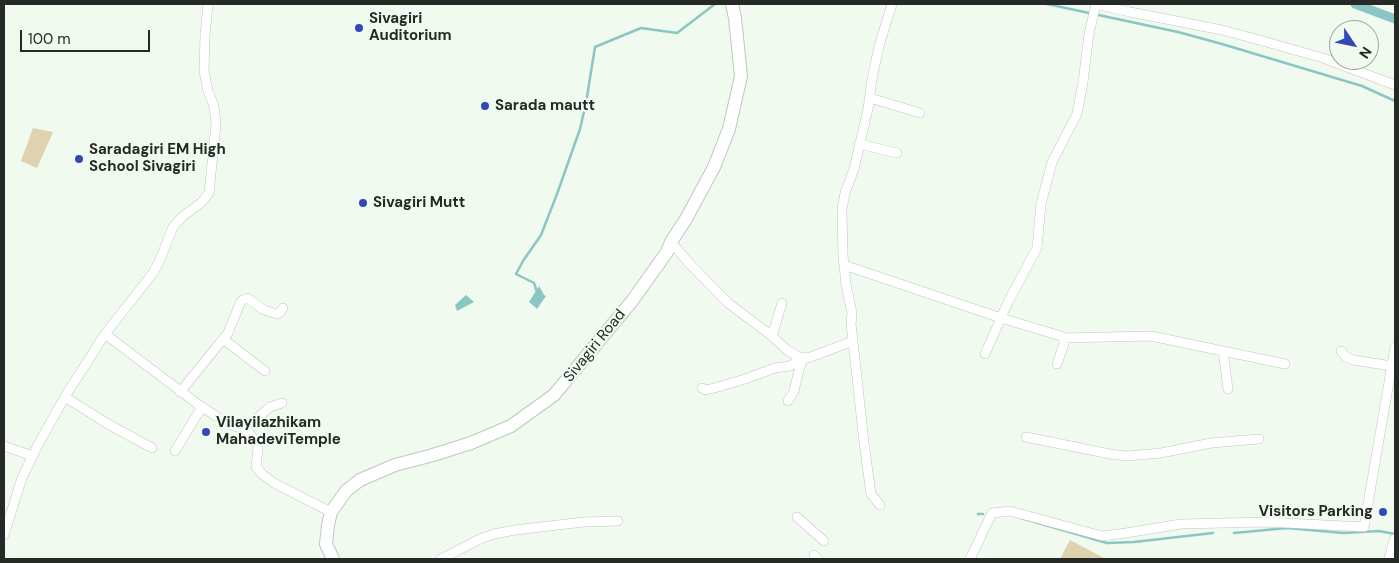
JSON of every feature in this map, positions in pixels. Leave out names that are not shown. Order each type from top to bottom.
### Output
[{"type":"main road","name":"Sivagiri Road","points":[[333,559],[326,544],[328,525],[331,512],[346,491],[360,480],[395,465],[433,456],[471,443],[511,426],[554,396],[632,301],[667,252],[670,242],[686,219],[714,167],[729,130],[741,76],[732,4]]},
{"type":"street","points":[[4,535],[22,478],[65,397],[105,334],[158,266],[173,227],[182,216],[202,202],[209,193],[216,124],[214,106],[208,91],[204,71],[208,4]]},
{"type":"street","points":[[880,504],[871,494],[864,443],[851,324],[852,313],[846,285],[843,255],[842,209],[845,193],[854,169],[868,109],[872,79],[892,4]]},
{"type":"street","points":[[985,354],[1016,286],[1037,248],[1041,204],[1052,162],[1077,114],[1084,82],[1088,34],[1095,4],[1252,38],[1323,58],[1395,85]]},
{"type":"street","points":[[870,98],[920,113]]},
{"type":"street","points":[[859,144],[897,153]]},
{"type":"street","points":[[670,242],[728,303],[799,358],[808,358],[853,341]]},
{"type":"street","points":[[847,266],[1002,318],[1039,328],[1060,335],[1063,338],[1151,336],[1285,364]]},
{"type":"street","points":[[180,392],[228,333],[241,301],[247,298],[268,312],[279,313],[283,308]]},
{"type":"street","points":[[772,336],[782,303]]},
{"type":"street","points":[[105,334],[180,392],[228,424],[247,432],[257,446],[256,465],[258,472],[274,483],[331,512]]},
{"type":"street","points":[[1057,364],[1064,344],[1063,338]]},
{"type":"street","points":[[223,339],[265,370]]},
{"type":"street","points":[[970,559],[992,512],[1010,510],[1102,536],[1181,524],[1266,522],[1364,526],[1395,346]]},
{"type":"street","points":[[1223,351],[1228,389]]},
{"type":"street","points":[[1341,351],[1346,357],[1353,360],[1392,366]]},
{"type":"street","points":[[702,388],[706,390],[775,368],[790,366],[803,358]]},
{"type":"street","points":[[788,401],[794,391],[803,358]]},
{"type":"street","points":[[65,397],[108,424],[152,448]]},
{"type":"street","points":[[247,432],[254,421],[270,407],[282,403]]},
{"type":"street","points":[[175,450],[202,407]]},
{"type":"street","points":[[1026,437],[1127,456],[1161,453],[1211,443],[1259,439]]},
{"type":"street","points":[[4,446],[33,456]]},
{"type":"street","points":[[797,517],[824,542]]},
{"type":"street","points":[[441,559],[494,534],[515,530],[618,520]]},
{"type":"street","points":[[1389,559],[1394,539]]},
{"type":"shaded area","points":[[33,128],[53,132],[37,168],[21,161]]},
{"type":"shaded area","points":[[1070,540],[1106,559],[1060,559]]},
{"type":"water","points":[[539,286],[546,296],[537,309],[529,302]]},
{"type":"water","points":[[466,295],[474,302],[457,311],[455,305]]},
{"type":"waterway","points":[[537,292],[534,283],[516,274],[541,235],[580,129],[595,47],[641,28],[677,33],[715,4]]},
{"type":"waterway","points":[[1047,4],[1178,32],[1222,44],[1362,86],[1395,101]]},
{"type":"waterway","points":[[1355,4],[1395,19]]},
{"type":"waterway","points":[[978,514],[983,514]]},
{"type":"waterway","points":[[1021,518],[1107,543],[1134,542],[1213,533]]},
{"type":"waterway","points":[[1234,533],[1287,528],[1343,533],[1379,531],[1395,534]]},
{"type":"place","name":"Sivagiri Auditorium","points":[[359,28]]},
{"type":"place","name":"Sarada mautt","points":[[485,106]]},
{"type":"place","name":"Saradagiri EM High School Sivagiri","points":[[79,159]]},
{"type":"place","name":"Sivagiri Mutt","points":[[363,203]]},
{"type":"place","name":"Vilayilazhikam MahadeviTemple","points":[[206,432]]},
{"type":"place","name":"Visitors Parking","points":[[1383,512]]}]
